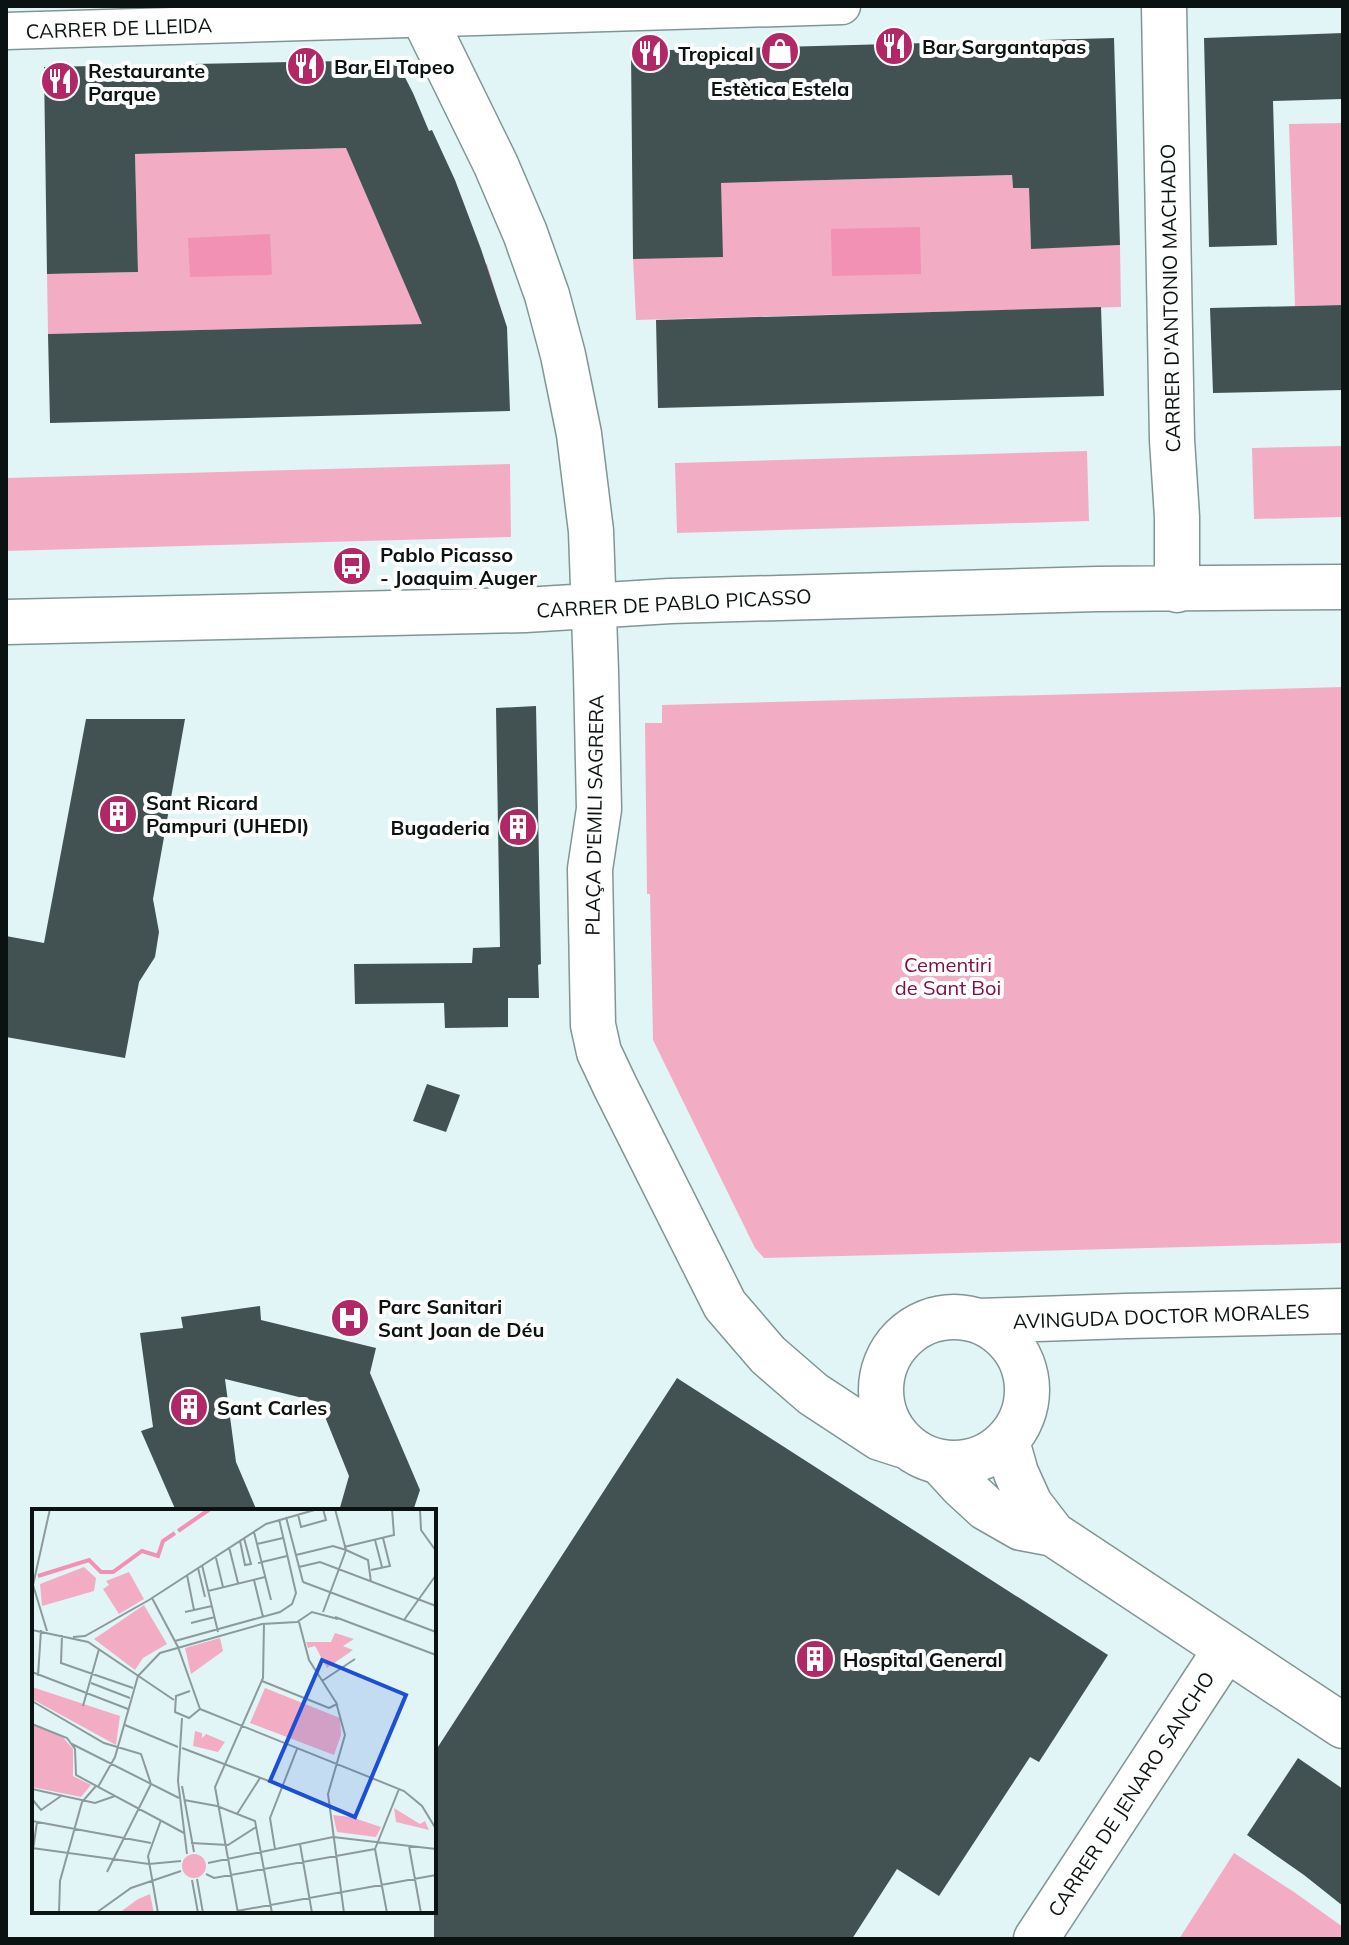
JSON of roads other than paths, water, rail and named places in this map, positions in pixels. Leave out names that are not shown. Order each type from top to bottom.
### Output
[{"type":"street","name":"CARRER DE LLEIDA","points":[[6,31],[421,12],[842,6]]},
{"type":"street","name":"CARRER D'ANTONIO MACHADO","points":[[1164,6],[1177,590]]},
{"type":"street","name":"PLAÇA D'EMILI SAGRERA","points":[[421,12],[496,165],[525,233],[547,295],[579,434],[591,531],[594,605],[599,809],[590,869],[593,1025],[599,1052],[725,1305],[768,1355],[813,1394],[880,1438],[924,1455]]},
{"type":"street","name":"CARRER DE PABLO PICASSO","points":[[6,622],[525,610],[718,599],[1097,589],[1343,587]]},
{"type":"street","name":"AVINGUDA DOCTOR MORALES","points":[[978,1321],[1343,1311]]},
{"type":"street","points":[[924,1455],[969,1462],[996,1450],[1007,1441],[1020,1421],[1027,1397],[1025,1373],[1016,1351],[999,1333],[978,1321],[956,1317],[933,1320],[913,1330],[897,1345],[885,1365],[881,1388],[883,1410],[893,1430],[986,1508],[1021,1528],[1053,1534]]},
{"type":"street","points":[[1007,1441],[1016,1473],[1030,1504],[1053,1534],[1343,1726]]},
{"type":"street","name":"CARRER DE JENARO SANCHO","points":[[1036,1939],[1226,1649]]},
{"type":"place","name":"Bar Sargantapas","points":[[894,46]]},
{"type":"place","name":"Estètica Estela","points":[[780,51]]},
{"type":"place","name":"Tropical","points":[[650,53]]},
{"type":"place","name":"Bar El Tapeo","points":[[306,66]]},
{"type":"place","name":"Restaurante Parque","points":[[60,81]]},
{"type":"place","name":"Pablo Picasso - Joaquim Auger","points":[[352,566]]},
{"type":"place","name":"Sant Ricard Pampuri (UHEDI)","points":[[118,814]]},
{"type":"place","name":"Bugaderia","points":[[518,827]]},
{"type":"place","name":"Parc Sanitari Sant Joan de Déu","points":[[350,1318]]},
{"type":"place","name":"Sant Carles","points":[[189,1407]]},
{"type":"place","name":"Hospital General","points":[[815,1659]]},
{"type":"park label","name":"Cementiri de Sant Boi","points":[[948,976]]}]
